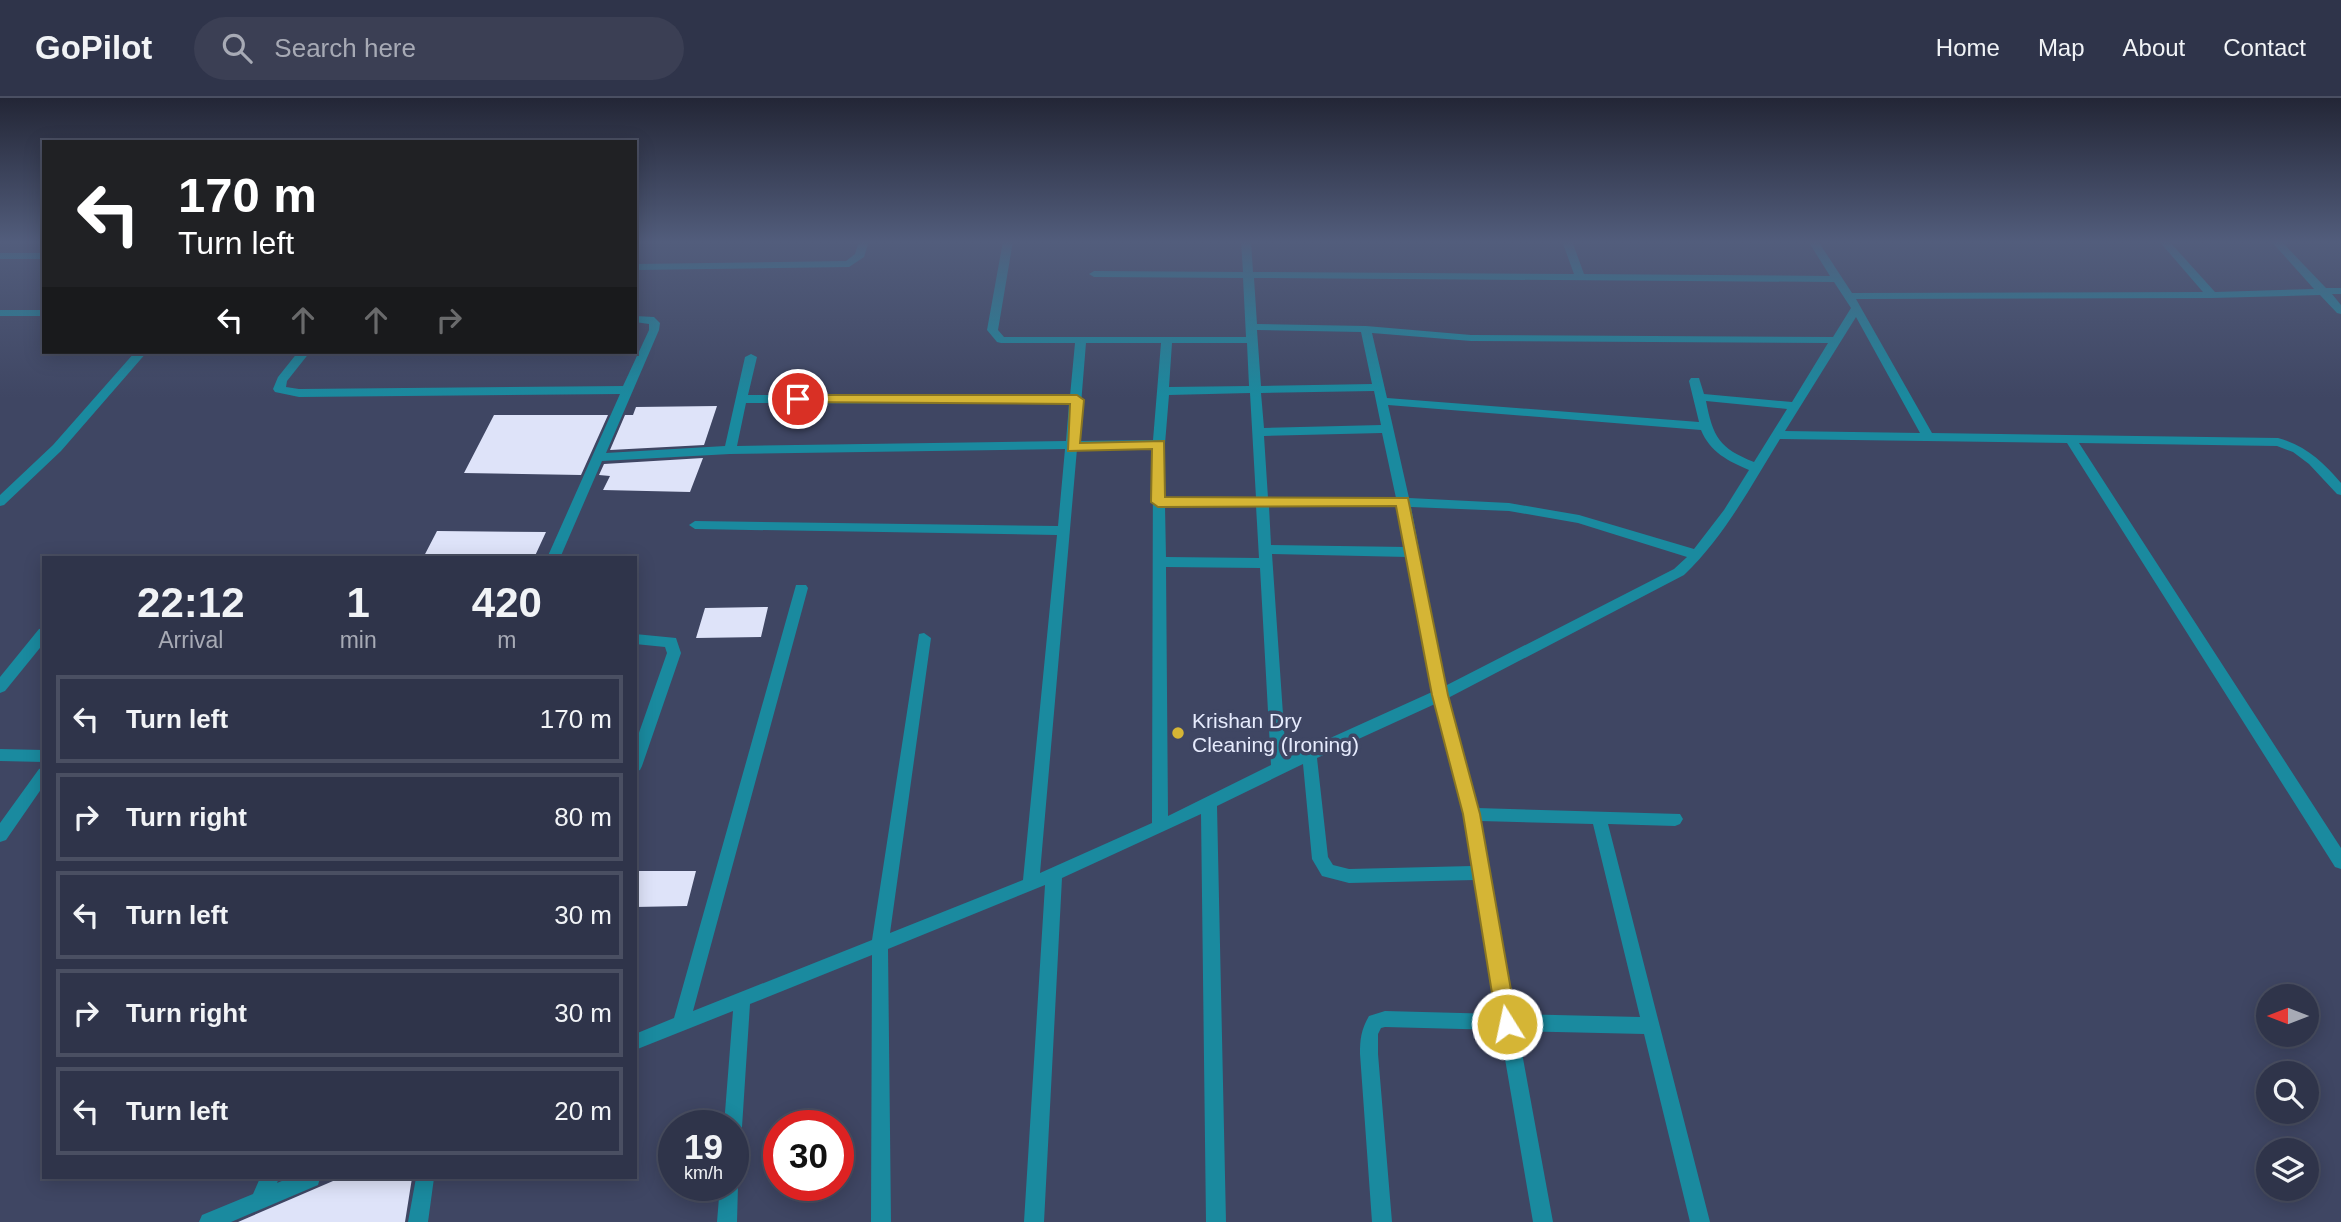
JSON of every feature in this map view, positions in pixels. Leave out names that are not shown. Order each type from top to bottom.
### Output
[{"type":"street","points":[[998,293],[992,330],[995,337],[1012,341],[1167,339],[1366,329],[1471,338],[1838,340]]},
{"type":"street","points":[[1248,293],[1264,500],[1279,768]]},
{"type":"street","points":[[1847,293],[1927,435]]},
{"type":"street","points":[[1853,302],[2255,293]]},
{"type":"street","points":[[2324,293],[2341,311]]},
{"type":"street","points":[[637,1041],[1031,884],[1160,827],[1279,768],[1440,695],[1658,585],[1679,572],[1697,555],[1838,340],[1853,302]]},
{"type":"street","points":[[0,313],[42,313]]},
{"type":"street","points":[[554,556],[654,330],[655,323],[650,319],[637,319]]},
{"type":"street","points":[[1366,329],[1414,552],[1440,695],[1471,814],[1543,1222]]},
{"type":"street","points":[[1160,827],[1158,502],[1159,444],[1167,339]]},
{"type":"street","points":[[1031,884],[1081,341]]},
{"type":"street","points":[[0,502],[57,448],[139,354]]},
{"type":"street","points":[[302,354],[282,380],[279,389],[299,393],[626,390]]},
{"type":"street","points":[[730,450],[751,357]]},
{"type":"street","points":[[1695,381],[1713,447],[1756,468]]},
{"type":"street","points":[[1163,391],[1254,389],[1380,394],[1707,427]]},
{"type":"street","points":[[1699,397],[1796,405]]},
{"type":"street","points":[[742,399],[1077,400]]},
{"type":"street","points":[[1258,432],[1388,429]]},
{"type":"street","points":[[1778,435],[2278,442],[2296,447],[2309,456],[2341,491]]},
{"type":"street","points":[[2070,438],[2341,862]]},
{"type":"street","points":[[597,457],[730,450],[1073,448],[1159,444]]},
{"type":"street","points":[[1158,502],[1264,500],[1509,507],[1617,529],[1697,555]]},
{"type":"street","points":[[695,525],[1063,531]]},
{"type":"street","points":[[1158,562],[1414,552]]},
{"type":"street","points":[[681,1024],[801,588]]},
{"type":"street","points":[[0,687],[42,635]]},
{"type":"street","points":[[881,1222],[880,945],[923,638]]},
{"type":"street","points":[[637,639],[671,642],[674,653],[637,760]]},
{"type":"street","points":[[1309,754],[1320,859],[1328,871],[1349,876],[1482,873]]},
{"type":"street","points":[[0,755],[42,756]]},
{"type":"street","points":[[0,835],[42,776]]},
{"type":"street","points":[[1209,803],[1216,1222]]},
{"type":"street","points":[[1471,814],[1675,819]]},
{"type":"street","points":[[1600,817],[1700,1222]]},
{"type":"street","points":[[1034,1222],[1055,873]]},
{"type":"street","points":[[734,1110],[742,1001]]},
{"type":"street","points":[[1382,1222],[1369,1054],[1369,1032],[1374,1022],[1385,1019],[1651,1026]]},
{"type":"street","points":[[260,1199],[270,1179]]},
{"type":"street","points":[[208,1222],[309,1179]]},
{"type":"street","points":[[418,1222],[425,1179]]},
{"type":"street","points":[[727,1222],[728,1201]]},
{"type":"building","points":[[717,406],[704,445],[610,450],[625,415],[633,415],[636,407]]},
{"type":"building","points":[[494,415],[608,415],[581,475],[464,473]]},
{"type":"building","points":[[703,458],[690,492],[603,490],[610,476],[599,475],[604,464]]},
{"type":"building","points":[[437,531],[546,532],[535,556],[424,556]]},
{"type":"building","points":[[768,607],[761,637],[696,638],[705,608]]},
{"type":"building","points":[[637,871],[696,871],[687,906],[637,907]]},
{"type":"building","points":[[338,1179],[412,1179],[405,1222],[238,1222]]},
{"type":"place","name":"Krishan Dry Cleaning (Ironing)","points":[[1178,733]]},
{"type":"route","points":[[798,399],[1077,400],[1073,448],[1159,444],[1158,502],[1403,502],[1440,695],[1471,814],[1507,1024]]}]
